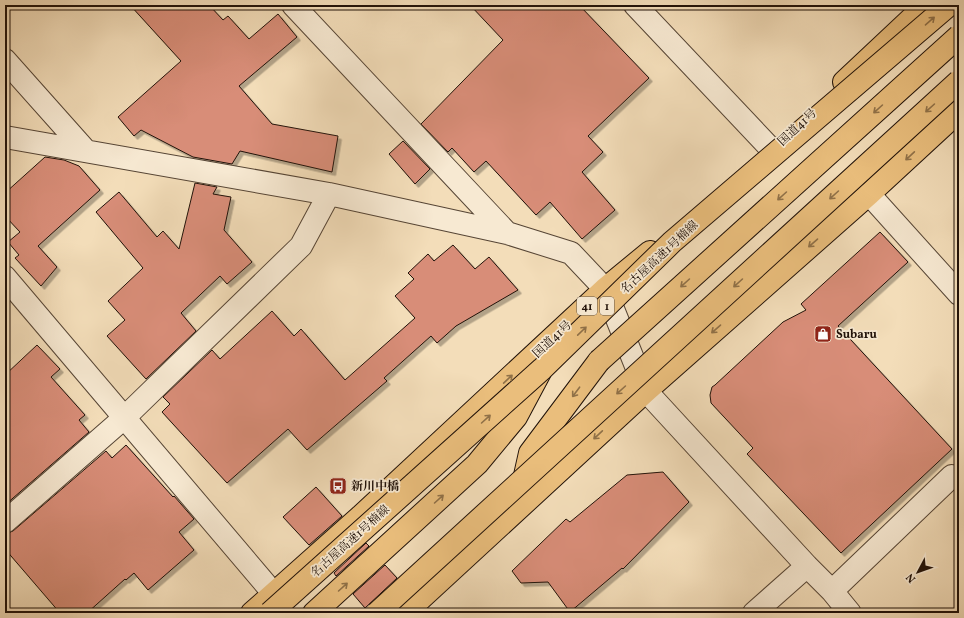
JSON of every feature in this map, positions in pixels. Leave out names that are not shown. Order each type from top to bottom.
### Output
[{"type":"highway","name":"国道41号","points":[[252,613],[272,603],[361,516],[605,289],[772,150],[926,5]]},
{"type":"highway","name":"名古屋高速1号楠線","points":[[272,603],[542,369],[672,242],[949,5]]},
{"type":"highway","points":[[400,613],[405,602],[522,491],[530,453],[599,361],[959,36]]},
{"type":"highway","points":[[377,613],[959,82]]},
{"type":"highway","points":[[405,613],[646,392],[869,194],[959,111]]},
{"type":"highway","points":[[314,613],[477,464],[516,417],[542,369]]},
{"type":"street","points":[[293,5],[507,233]]},
{"type":"street","points":[[635,5],[772,150]]},
{"type":"street","points":[[5,60],[86,151]]},
{"type":"street","points":[[5,137],[330,194],[507,233],[571,252],[605,289],[646,392],[832,591],[850,613]]},
{"type":"street","points":[[5,522],[124,418],[301,246],[330,194]]},
{"type":"street","points":[[869,194],[959,294]]},
{"type":"street","points":[[5,277],[124,418],[272,603]]},
{"type":"street","points":[[832,591],[952,476],[959,478]]},
{"type":"street","points":[[754,613],[807,566]]},
{"type":"building","points":[[130,5],[209,5],[223,20],[228,16],[249,39],[278,14],[297,37],[239,86],[272,124],[338,136],[332,172],[240,151],[232,164],[193,157],[141,130],[134,136],[118,117],[181,61]]},
{"type":"building","points":[[470,5],[579,5],[649,78],[588,136],[603,152],[582,172],[615,210],[582,239],[550,202],[536,215],[486,161],[474,172],[452,148],[448,152],[421,124],[503,40]]},
{"type":"building","points":[[403,141],[430,169],[415,184],[389,154]]},
{"type":"building","points":[[45,157],[64,160],[79,166],[100,190],[38,246],[57,267],[41,286],[15,258],[19,255],[8,242],[20,232],[5,216],[5,193]]},
{"type":"building","points":[[195,183],[217,187],[213,194],[231,197],[224,230],[252,262],[227,284],[220,276],[181,313],[196,331],[146,379],[107,336],[125,320],[108,301],[143,268],[96,212],[119,192],[157,237],[163,231],[179,249]]},
{"type":"building","points":[[880,232],[908,262],[838,326],[952,449],[841,553],[747,454],[753,448],[711,403],[710,395],[712,387],[783,322],[806,310],[801,304]]},
{"type":"building","points":[[453,245],[475,269],[489,257],[518,290],[456,326],[437,343],[431,336],[384,378],[387,381],[307,450],[288,429],[227,483],[162,412],[170,404],[163,397],[212,350],[220,359],[272,311],[294,336],[301,329],[345,380],[415,318],[395,296],[414,279],[408,273],[428,254],[434,261]]},
{"type":"building","points":[[37,345],[60,369],[51,377],[85,415],[79,420],[89,432],[5,505],[5,375]]},
{"type":"building","points":[[126,445],[194,519],[179,532],[194,550],[148,590],[134,573],[126,580],[125,579],[87,613],[60,613],[5,549],[5,534],[13,531],[106,451],[112,458]]},
{"type":"building","points":[[663,472],[689,502],[623,569],[622,568],[570,612],[548,582],[521,583],[512,571],[566,519],[570,522],[627,475]]},
{"type":"building","points":[[316,487],[342,516],[309,545],[283,517]]},
{"type":"building","points":[[366,543],[369,546],[336,576],[334,573]]},
{"type":"building","points":[[385,565],[397,578],[365,608],[353,594]]},
{"type":"place","name":"Subaru","points":[[823,334]]},
{"type":"place","name":"新川中橋","points":[[338,486]]}]
